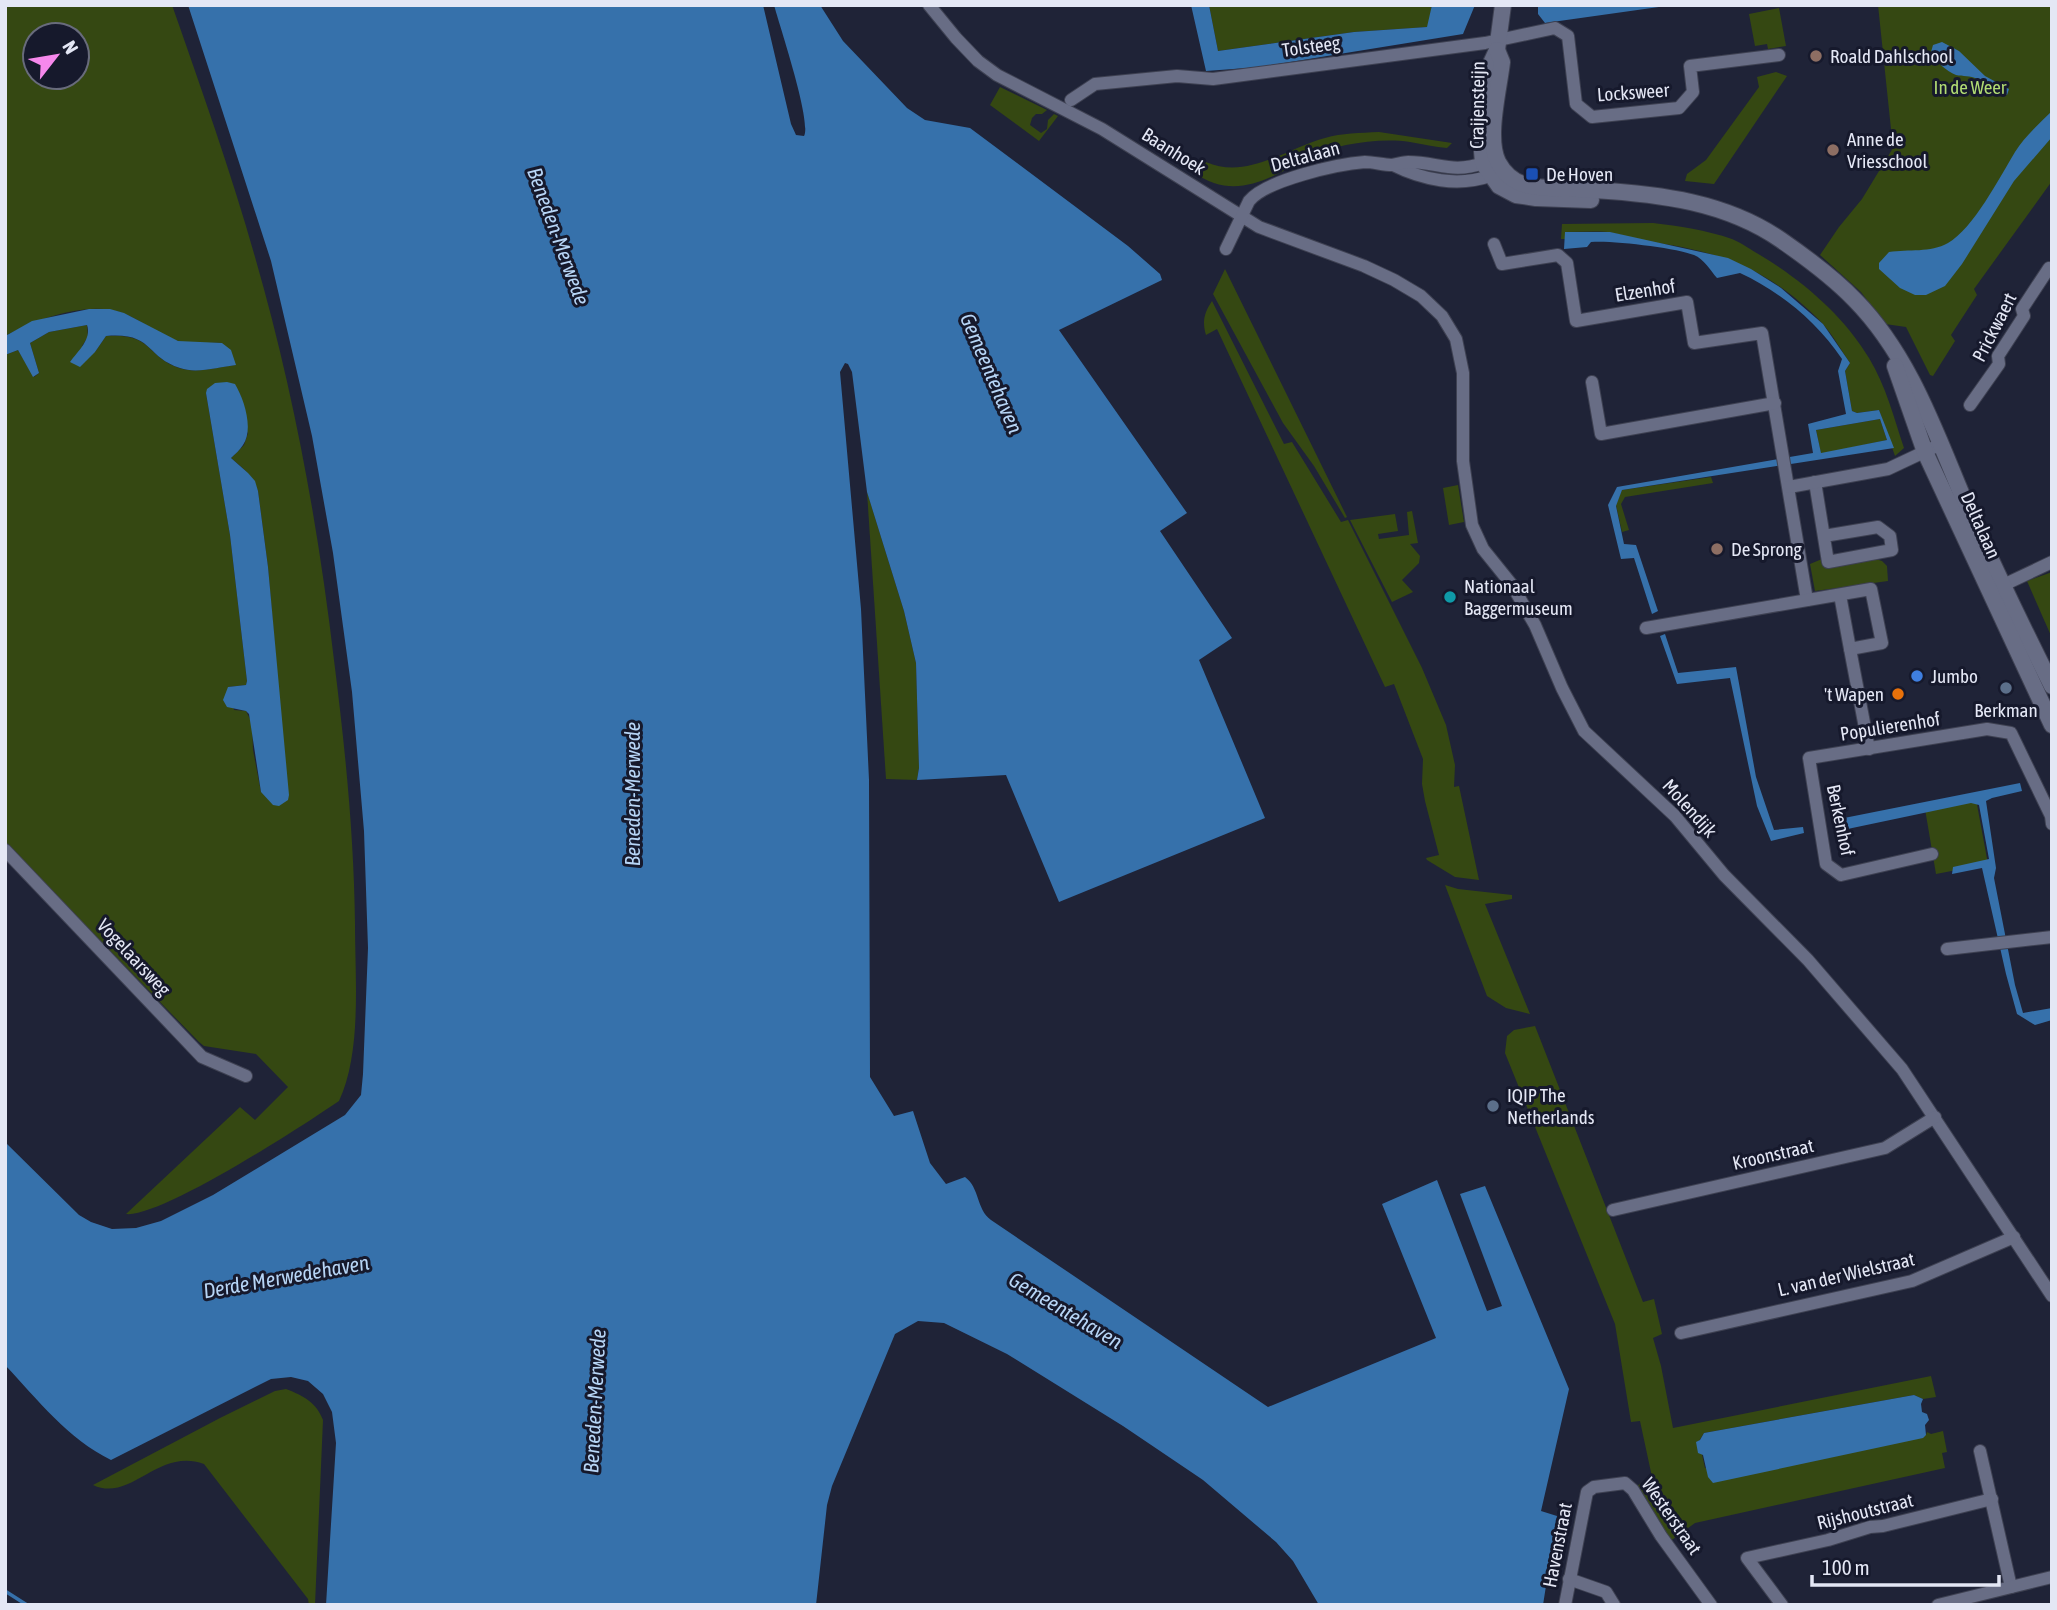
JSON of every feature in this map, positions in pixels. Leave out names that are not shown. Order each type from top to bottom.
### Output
[{"type":"street","name":"Baanhoek","points":[[929,5],[978,61],[997,75],[1102,129],[1259,227],[1364,266],[1420,296]]},
{"type":"street","name":"Craijensteijn","points":[[1490,167],[1502,62],[1498,44],[1503,5]]},
{"type":"street","name":"Tolsteeg","points":[[1071,100],[1095,85],[1177,76],[1213,79],[1485,43],[1498,44],[1559,29]]},
{"type":"street","name":"Locksweer","points":[[1559,29],[1569,36],[1576,104],[1592,117],[1679,108],[1693,92],[1690,66],[1779,55]]},
{"type":"street","name":"Deltalaan","points":[[1226,249],[1254,194],[1285,180],[1366,162],[1393,165],[1408,162],[1460,169],[1490,167],[1528,186],[1642,193],[1696,202],[1759,225],[1801,253],[1856,300],[1907,371],[1974,524],[2052,686]]},
{"type":"street","name":"Elzenhof","points":[[1494,244],[1503,264],[1558,255],[1567,264],[1576,321],[1687,302],[1694,344],[1762,333],[1807,600]]},
{"type":"street","name":"Prickwaert","points":[[1970,405],[1999,364],[1998,356],[2024,317],[2022,309],[2049,268],[2052,270]]},
{"type":"street","name":"Molendijk","points":[[1420,296],[1442,316],[1457,339],[1463,373],[1463,461],[1472,525],[1483,549],[1512,585],[1535,625],[1584,731],[1675,816],[1724,875],[1808,960],[1902,1069],[2052,1296]]},
{"type":"street","name":"Deltalaan","points":[[1885,337],[1925,452],[2052,726]]},
{"type":"street","points":[[1592,382],[1601,434],[1774,403]]},
{"type":"street","points":[[1789,487],[1888,469],[1941,444]]},
{"type":"street","points":[[1815,482],[1828,562],[1892,550],[1890,536],[1878,527],[1824,536]]},
{"type":"street","points":[[1989,593],[2052,562]]},
{"type":"street","points":[[1646,628],[1871,589],[1882,643],[1850,649]]},
{"type":"street","points":[[1840,594],[1869,749]]},
{"type":"street","name":"Populierenhof","points":[[1809,758],[1987,729],[2011,733],[2051,819]]},
{"type":"street","name":"Berkenhof","points":[[1809,758],[1826,864],[1841,875],[1932,854]]},
{"type":"street","name":"Vogelaarsweg","points":[[5,849],[202,1058],[246,1076]]},
{"type":"street","points":[[1947,949],[2052,937]]},
{"type":"street","name":"Kroonstraat","points":[[1613,1210],[1885,1148],[1935,1117]]},
{"type":"street","name":"L. van der Wielstraat","points":[[1682,1333],[1913,1281],[2014,1237]]},
{"type":"street","points":[[1980,1451],[2011,1587]]},
{"type":"street","name":"Westerstraat","points":[[1587,1492],[1594,1487],[1625,1483],[1633,1490],[1661,1536],[1711,1605]]},
{"type":"street","name":"Havenstraat","points":[[1565,1605],[1587,1492]]},
{"type":"street","name":"Rijshoutstraat","points":[[1782,1605],[1747,1558],[1992,1499]]},
{"type":"street","points":[[1938,1605],[2052,1577]]},
{"type":"street","points":[[1569,1578],[1605,1592],[1614,1605]]},
{"type":"green space","points":[[5,5],[172,5],[226,162],[255,257],[281,356],[303,457],[328,609],[342,725],[353,857],[356,1014],[351,1060],[339,1101],[200,1186],[144,1211],[126,1214],[240,1107],[255,1120],[288,1087],[256,1054],[204,1046],[199,1042],[5,843],[5,355],[18,350],[34,377],[39,373],[30,343],[49,332],[87,325],[88,337],[82,346],[95,352],[106,336],[122,336],[141,342],[168,363],[186,370],[235,365],[222,343],[178,341],[132,317],[111,310],[80,310],[32,323],[5,336]],"holes":[[[206,393],[248,433],[244,445],[231,458],[250,477],[258,491],[268,567],[288,800],[261,792],[253,750],[252,723],[246,711],[234,710],[228,687],[246,685],[247,681],[230,535]]]},
{"type":"green space","points":[[1209,5],[1432,5],[1428,27],[1354,32],[1218,51]]},
{"type":"green space","name":"In de Weer","points":[[1878,5],[2052,5],[2052,181],[1974,289],[1977,295],[1951,335],[1955,341],[1933,376],[1930,375],[1906,327],[1885,324],[1861,292],[1820,255],[1862,199],[1893,148]]},
{"type":"green space","points":[[1779,8],[1786,46],[1768,49],[1767,44],[1755,46],[1749,14]]},
{"type":"green space","points":[[1776,72],[1787,76],[1714,184],[1685,181],[1687,174],[1706,160],[1759,87],[1757,77]]},
{"type":"green space","points":[[1000,87],[1047,110],[1036,114],[1030,125],[1041,133],[1047,129],[1048,120],[1054,114],[1058,116],[1039,141],[990,105]]},
{"type":"green space","points":[[1379,132],[1452,143],[1447,148],[1395,141],[1346,145],[1306,159],[1251,184],[1233,186],[1213,183],[1193,172],[1206,162],[1221,167],[1251,165],[1325,138]]},
{"type":"green space","points":[[1653,223],[1702,231],[1736,241],[1776,265],[1821,300],[1847,327],[1869,358],[1885,391],[1904,448],[1895,456],[1879,410],[1857,413],[1852,411],[1845,371],[1850,363],[1822,323],[1782,288],[1741,265],[1696,250],[1608,232],[1565,232],[1565,239],[1561,239],[1562,224]]},
{"type":"green space","points":[[1225,269],[1347,517],[1345,518],[1314,466],[1283,423],[1213,294]]},
{"type":"green space","points":[[1212,301],[1284,444],[1292,442],[1341,522],[1348,520],[1422,668],[1446,725],[1455,765],[1454,787],[1459,786],[1479,880],[1455,877],[1426,858],[1439,855],[1422,784],[1423,759],[1394,684],[1385,687],[1217,329],[1206,335],[1204,318]]},
{"type":"green space","points":[[1880,419],[1887,440],[1821,454],[1816,430]]},
{"type":"green space","points":[[1711,477],[1713,483],[1625,497],[1621,504],[1629,530],[1622,532],[1616,505],[1622,490]]},
{"type":"green space","points":[[1458,485],[1464,522],[1449,525],[1443,488]]},
{"type":"green space","points":[[867,492],[904,611],[916,663],[919,768],[917,780],[886,779]]},
{"type":"green space","points":[[1412,511],[1418,543],[1410,544],[1420,556],[1419,563],[1402,580],[1413,592],[1392,602],[1350,520],[1395,514],[1398,531],[1378,534],[1379,539],[1409,535],[1407,512]]},
{"type":"green space","points":[[1872,558],[1887,566],[1888,581],[1815,591],[1810,564],[1822,559]]},
{"type":"green space","points":[[2052,572],[2052,638],[2027,581]]},
{"type":"green space","points":[[1976,799],[1988,864],[1936,874],[1925,809]]},
{"type":"green space","points":[[1445,885],[1512,895],[1512,899],[1485,904],[1530,1014],[1506,1008],[1487,996]]},
{"type":"green space","points":[[1535,1026],[1643,1302],[1654,1299],[1662,1334],[1653,1338],[1673,1428],[1931,1376],[1936,1397],[1923,1399],[1914,1395],[1704,1433],[1699,1441],[1705,1468],[1943,1431],[1947,1452],[1942,1453],[1945,1468],[1695,1523],[1669,1542],[1635,1487],[1652,1477],[1640,1421],[1631,1422],[1615,1324],[1505,1053],[1507,1036],[1514,1030]]},
{"type":"green space","points":[[286,1389],[309,1400],[323,1420],[315,1605],[309,1605],[308,1599],[204,1464],[188,1461],[173,1463],[120,1487],[107,1489],[93,1485],[220,1418],[275,1391]]},
{"type":"water","points":[[188,5],[763,5],[791,124],[796,135],[804,136],[804,113],[800,94],[774,5],[820,5],[843,41],[907,108],[925,120],[970,128],[1128,246],[1160,274],[1162,280],[1059,330],[1187,513],[1160,531],[1232,638],[1199,660],[1265,818],[1059,902],[1006,775],[917,780],[919,768],[916,663],[904,611],[867,492],[852,372],[845,363],[840,372],[861,609],[869,780],[870,1077],[894,1116],[913,1111],[930,1163],[946,1184],[965,1177],[991,1220],[1268,1407],[1436,1338],[1382,1204],[1437,1180],[1487,1311],[1502,1306],[1460,1194],[1485,1186],[1569,1389],[1541,1511],[1557,1516],[1543,1605],[1319,1605],[1293,1561],[1276,1542],[1203,1480],[1123,1426],[1007,1354],[944,1323],[918,1321],[895,1334],[832,1486],[827,1505],[816,1605],[326,1605],[336,1443],[332,1412],[323,1394],[308,1381],[291,1377],[271,1379],[111,1460],[67,1430],[5,1365],[5,1142],[79,1215],[112,1229],[136,1228],[161,1221],[213,1195],[345,1115],[361,1095],[368,948],[364,831],[352,692],[333,553],[312,436],[271,261]]},
{"type":"water","points":[[1191,5],[1209,5],[1218,51],[1354,32],[1427,27],[1432,5],[1475,5],[1463,34],[1260,67],[1206,71]]},
{"type":"water","points":[[1673,5],[1545,23],[1538,14],[1538,7]]},
{"type":"water","points":[[1942,42],[1959,51],[1985,76],[2009,89],[2007,95],[1974,78],[1956,75],[1945,68],[1931,52],[1933,45]]},
{"type":"water","points":[[2052,111],[2052,137],[2014,181],[1962,264],[1945,286],[1926,295],[1915,295],[1900,288],[1879,269],[1879,263],[1889,252],[1934,248],[1957,236],[1985,202],[2019,146]]},
{"type":"water","points":[[1565,232],[1610,232],[1728,258],[1751,269],[1781,288],[1823,324],[1850,363],[1845,371],[1852,411],[1857,413],[1879,410],[1894,448],[1622,490],[1616,506],[1624,544],[1636,545],[1658,611],[1652,614],[1634,558],[1621,559],[1608,505],[1617,487],[1813,453],[1808,424],[1846,414],[1838,371],[1842,359],[1797,309],[1770,289],[1740,273],[1717,278],[1704,262],[1694,255],[1644,245],[1591,242],[1587,247],[1564,249]],"holes":[[[1880,419],[1887,440],[1821,453],[1816,430]]]},
{"type":"water","points":[[89,309],[110,309],[124,313],[178,341],[222,343],[231,350],[236,365],[186,370],[160,358],[141,341],[122,336],[106,336],[80,367],[70,362],[86,340],[87,325],[49,332],[30,343],[39,373],[33,377],[18,350],[5,355],[5,336],[32,321]]},
{"type":"water","points":[[215,383],[235,384],[248,423],[242,447],[231,458],[255,481],[268,567],[289,795],[288,800],[279,806],[273,805],[261,792],[249,714],[227,707],[223,700],[228,687],[246,685],[247,681],[230,535],[206,393]]},
{"type":"water","points":[[1665,634],[1678,673],[1736,667],[1756,777],[1774,830],[1803,827],[1804,833],[1771,841],[1757,806],[1730,678],[1677,684],[1660,636]]},
{"type":"water","points":[[2020,783],[2022,791],[1986,801],[1996,868],[1994,878],[2023,1013],[2052,1008],[2052,1020],[2035,1025],[2017,1014],[1982,868],[1952,874],[1953,867],[1989,859],[1979,805],[1971,803],[1838,831],[1834,820]]},
{"type":"water","points":[[1914,1395],[1923,1399],[1922,1412],[1927,1414],[1929,1420],[1925,1425],[1926,1435],[1923,1438],[1713,1483],[1708,1477],[1703,1455],[1698,1453],[1696,1442],[1704,1433]]},
{"type":"waterway","points":[[5,1591],[27,1605]]},
{"type":"place","name":"Roald Dahlschool","points":[[1816,56]]},
{"type":"place","name":"Anne de Vriesschool","points":[[1833,150]]},
{"type":"place","name":"De Hoven","points":[[1532,174]]},
{"type":"place","name":"De Sprong","points":[[1717,549]]},
{"type":"place","name":"Nationaal Baggermuseum","points":[[1450,597]]},
{"type":"place","name":"Jumbo","points":[[1917,676]]},
{"type":"place","name":"Berkman","points":[[2006,688]]},
{"type":"place","name":"'t Wapen","points":[[1898,694]]},
{"type":"place","name":"IQIP The Netherlands","points":[[1493,1106]]},
{"type":"water label","name":"Beneden-Merwede","points":[[559,236]]},
{"type":"water label","name":"Gemeentehaven","points":[[992,373]]},
{"type":"water label","name":"Beneden-Merwede","points":[[632,794]]},
{"type":"water label","name":"Derde Merwedehaven","points":[[286,1276]]},
{"type":"water label","name":"Gemeentehaven","points":[[1066,1310]]},
{"type":"water label","name":"Beneden-Merwede","points":[[594,1401]]}]
